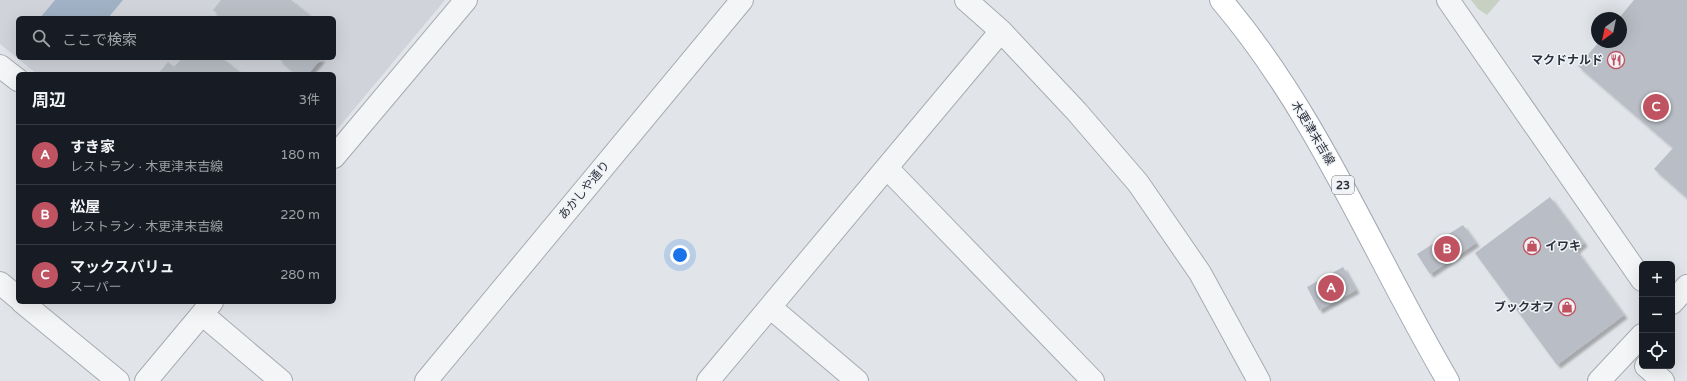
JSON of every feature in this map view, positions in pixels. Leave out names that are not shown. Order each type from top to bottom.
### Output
[{"type":"main road","name":"木更津末吉線","points":[[1221,0],[1266,58],[1311,129],[1340,180],[1394,285],[1448,381]]},
{"type":"street","points":[[336,155],[466,0]]},
{"type":"street","name":"あかしや通り","points":[[426,381],[742,0]]},
{"type":"street","points":[[966,0],[1001,31],[1077,112],[1138,183],[1200,273],[1259,381]]},
{"type":"street","points":[[1448,0],[1639,276]]},
{"type":"street","points":[[708,381],[1001,31]]},
{"type":"street","points":[[0,66],[16,78]]},
{"type":"street","points":[[887,168],[1093,381]]},
{"type":"street","points":[[0,283],[16,296]]},
{"type":"street","points":[[1675,300],[1687,286]]},
{"type":"street","points":[[24,304],[118,381]]},
{"type":"street","points":[[770,307],[857,381]]},
{"type":"street","points":[[146,381],[207,308],[281,381]]},
{"type":"street","points":[[1599,381],[1637,349]]},
{"type":"street","points":[[1649,369],[1663,381]]},
{"type":"shaded area","points":[[0,0],[445,0],[336,131],[336,72],[35,72],[20,60],[336,60],[336,16],[16,16],[16,57],[0,44]]},
{"type":"green space","points":[[1471,0],[1500,0],[1487,15],[1478,9]]},
{"type":"water","points":[[55,0],[123,0],[110,16],[42,16]]},
{"type":"building","points":[[221,0],[291,0],[311,16],[220,16],[213,10]]},
{"type":"building","points":[[1634,0],[1687,0],[1687,198],[1654,169],[1673,148],[1578,66],[1594,48],[1627,48],[1627,12],[1624,12]]},
{"type":"building","points":[[180,60],[224,60],[240,72],[160,72],[168,62],[174,67]]},
{"type":"building","points":[[280,60],[320,60],[310,72],[295,72]]},
{"type":"building","points":[[1550,197],[1584,243],[1576,250],[1624,315],[1557,365],[1475,253]]},
{"type":"building","points":[[1463,225],[1476,243],[1430,274],[1417,254]]},
{"type":"building","points":[[1343,267],[1356,290],[1319,310],[1307,287]]},
{"type":"place","name":"マクドナルド","points":[[1616,60]]},
{"type":"place","name":"マックスバリュ","points":[[1656,107]]},
{"type":"place","name":"イワキ","points":[[1532,246]]},
{"type":"place","name":"松屋","points":[[1447,249]]},
{"type":"place","name":"すき家","points":[[1331,288]]},
{"type":"place","name":"ブックオフ","points":[[1567,307]]}]
